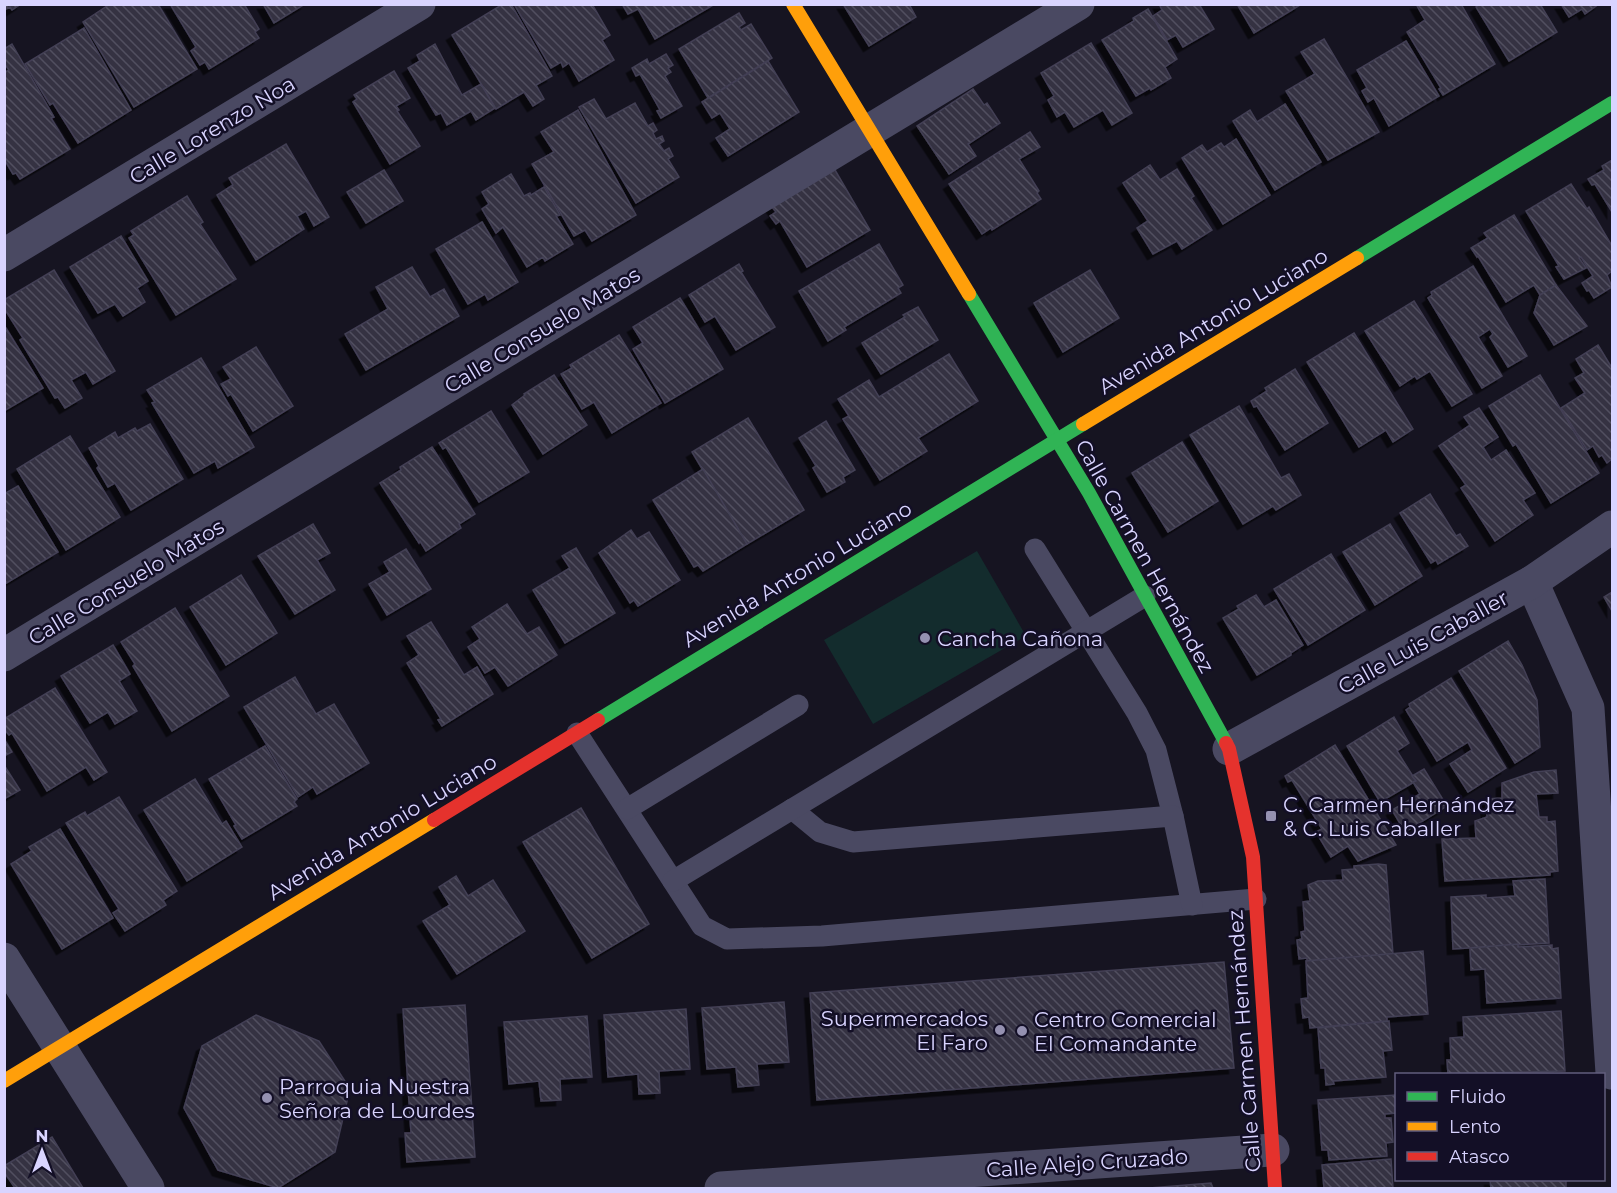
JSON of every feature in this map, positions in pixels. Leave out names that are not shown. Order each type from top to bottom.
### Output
[{"type":"street","name":"Calle Lorenzo Noa","points":[[4,255],[419,4]]},
{"type":"street","name":"Calle Carmen Hernández","points":[[794,4],[1089,493],[1229,749],[1253,857],[1275,1188]]},
{"type":"street","name":"Calle Consuelo Matos","points":[[4,655],[1078,4]]},
{"type":"street","name":"Avenida Antonio Luciano","points":[[4,1081],[1612,103]]},
{"type":"street","name":"Calle Luis Caballer","points":[[1229,749],[1532,582],[1612,527]]},
{"type":"street","points":[[1532,582],[1588,708],[1612,1073]]},
{"type":"street","points":[[4,959],[148,1188]]},
{"type":"street","name":"Calle Alejo Cruzado","points":[[721,1188],[929,1181],[1273,1150]]},
{"type":"lane","points":[[1035,549],[1088,631],[1137,713],[1156,750],[1192,905]]},
{"type":"lane","points":[[673,881],[1145,596]]},
{"type":"lane","points":[[627,809],[798,705]]},
{"type":"lane","points":[[577,732],[702,926],[727,939],[822,936],[1256,899]]},
{"type":"lane","points":[[792,809],[820,832],[853,842],[1173,816]]},
{"type":"green space","name":"Cancha Cañona","points":[[977,551],[1026,636],[873,724],[824,640]]},
{"type":"building","points":[[4,4],[21,4],[12,10],[10,7],[4,10]]},
{"type":"building","points":[[110,4],[158,4],[197,69],[134,107],[83,22]]},
{"type":"building","points":[[170,4],[244,4],[259,29],[255,32],[259,38],[209,69],[205,62],[200,65],[191,51],[196,47]]},
{"type":"building","points":[[263,4],[305,4],[274,23]]},
{"type":"building","points":[[503,4],[511,4],[552,76],[536,85],[544,99],[533,106],[524,92],[496,109],[452,35]]},
{"type":"building","points":[[514,4],[592,4],[610,35],[602,40],[614,60],[579,81],[569,63],[563,67],[561,62],[551,68]]},
{"type":"building","points":[[622,4],[715,4],[655,39],[638,9],[628,14]]},
{"type":"building","points":[[843,4],[909,4],[916,17],[869,46]]},
{"type":"building","points":[[1159,4],[1199,4],[1214,29],[1183,47],[1176,35],[1167,40],[1153,16],[1162,10]]},
{"type":"building","points":[[1237,4],[1300,4],[1300,5],[1254,33]]},
{"type":"building","points":[[1416,4],[1461,4],[1495,64],[1443,95],[1407,32],[1425,20]]},
{"type":"building","points":[[1480,4],[1540,4],[1557,32],[1509,61],[1476,7]]},
{"type":"building","points":[[1561,4],[1599,4],[1585,14],[1582,9],[1569,17]]},
{"type":"building","points":[[1148,9],[1177,59],[1165,67],[1171,78],[1136,96],[1102,40],[1134,21],[1133,18]]},
{"type":"building","points":[[739,13],[745,23],[739,27],[741,30],[751,24],[772,58],[708,98],[679,49]]},
{"type":"building","points":[[84,28],[131,110],[78,143],[53,103],[50,105],[25,64]]},
{"type":"building","points":[[1324,39],[1379,132],[1328,160],[1286,91],[1315,74],[1301,52]]},
{"type":"building","points":[[1406,41],[1439,96],[1389,126],[1374,98],[1368,102],[1362,91],[1367,88],[1357,70]]},
{"type":"building","points":[[1091,43],[1132,113],[1112,125],[1103,110],[1074,127],[1065,112],[1057,117],[1048,100],[1054,96],[1041,73]]},
{"type":"building","points":[[12,44],[70,149],[20,179],[16,173],[13,174],[4,159],[4,73],[9,70],[4,63],[4,49]]},
{"type":"building","points":[[435,44],[462,95],[481,84],[495,108],[476,120],[471,111],[447,125],[441,113],[436,115],[408,68],[420,61],[417,55]]},
{"type":"building","points":[[666,54],[673,65],[668,68],[671,72],[665,76],[682,106],[661,118],[657,111],[660,110],[640,74],[636,76],[632,68],[647,59],[649,64]]},
{"type":"building","points":[[768,61],[799,112],[728,156],[716,138],[730,129],[720,113],[712,118],[702,102]]},
{"type":"building","points":[[394,71],[410,98],[396,106],[399,110],[397,111],[420,146],[390,164],[353,102],[357,99],[354,95]]},
{"type":"building","points":[[973,89],[984,105],[987,103],[1000,123],[968,144],[976,156],[949,174],[917,126]]},
{"type":"building","points":[[594,99],[606,119],[635,103],[648,126],[653,123],[657,130],[653,133],[656,139],[662,136],[664,141],[659,144],[664,151],[669,148],[673,156],[668,159],[679,177],[636,203],[579,107]]},
{"type":"building","points":[[1285,104],[1321,162],[1275,190],[1233,121],[1250,110],[1257,122]]},
{"type":"building","points":[[578,110],[636,215],[592,241],[585,230],[574,236],[532,164],[554,152],[541,132]]},
{"type":"building","points":[[1030,132],[1040,147],[1019,159],[1039,191],[1037,193],[1041,199],[982,234],[949,184]]},
{"type":"building","points":[[1236,139],[1270,195],[1223,224],[1182,158],[1202,145],[1207,152],[1221,143],[1224,147]]},
{"type":"building","points":[[286,144],[329,217],[314,226],[306,211],[297,216],[304,229],[256,260],[217,195],[233,185],[229,178]]},
{"type":"building","points":[[1612,160],[1612,212],[1595,184],[1592,185],[1588,179],[1604,170],[1602,166]]},
{"type":"building","points":[[1150,165],[1160,180],[1177,169],[1194,196],[1191,198],[1212,230],[1182,249],[1177,241],[1153,254],[1137,228],[1148,221],[1123,183]]},
{"type":"building","points":[[384,170],[403,201],[366,223],[347,192]]},
{"type":"building","points":[[835,170],[870,230],[807,267],[780,221],[776,224],[770,216],[776,212],[772,207]]},
{"type":"building","points":[[511,174],[524,196],[530,193],[531,195],[544,187],[560,215],[556,216],[573,244],[545,261],[543,257],[527,267],[503,227],[496,233],[482,209],[489,204],[482,192]]},
{"type":"building","points":[[1571,184],[1587,209],[1589,207],[1612,246],[1612,271],[1607,275],[1612,287],[1594,298],[1582,283],[1593,276],[1581,257],[1579,258],[1586,268],[1564,279],[1556,267],[1559,266],[1526,211]]},
{"type":"building","points":[[187,196],[203,222],[200,224],[236,279],[176,315],[129,238],[134,235],[131,231]]},
{"type":"building","points":[[1514,215],[1556,285],[1540,295],[1534,285],[1506,302],[1471,248],[1488,238],[1484,233]]},
{"type":"building","points":[[482,222],[518,282],[488,300],[485,294],[468,304],[436,249]]},
{"type":"building","points":[[121,236],[148,281],[137,288],[145,302],[123,316],[115,304],[98,313],[70,267]]},
{"type":"building","points":[[879,244],[903,285],[898,288],[901,293],[844,327],[846,330],[828,341],[799,291]]},
{"type":"building","points":[[739,264],[743,271],[741,272],[775,327],[736,350],[715,316],[705,322],[689,295]]},
{"type":"building","points":[[1473,266],[1527,356],[1508,367],[1490,337],[1493,334],[1490,329],[1478,337],[1502,376],[1482,388],[1428,298],[1432,295],[1431,292]]},
{"type":"building","points":[[412,267],[430,297],[444,289],[459,316],[366,370],[345,334],[388,309],[376,287]]},
{"type":"building","points":[[54,270],[115,371],[93,384],[86,372],[71,380],[82,398],[65,408],[58,397],[55,398],[20,340],[23,338],[4,308],[4,300]]},
{"type":"building","points":[[1090,270],[1119,318],[1063,352],[1034,303]]},
{"type":"building","points":[[1556,285],[1587,326],[1554,345],[1534,313],[1540,295]]},
{"type":"building","points":[[680,298],[723,369],[665,403],[633,349],[643,343],[633,327]]},
{"type":"building","points":[[1414,301],[1472,394],[1452,406],[1430,371],[1417,379],[1415,376],[1400,386],[1365,331]]},
{"type":"building","points":[[918,307],[938,340],[881,374],[862,343]]},
{"type":"building","points":[[4,325],[43,388],[4,411]]},
{"type":"building","points":[[1354,333],[1413,429],[1393,442],[1386,430],[1359,447],[1307,362]]},
{"type":"building","points":[[619,335],[661,403],[612,433],[594,402],[582,409],[561,374],[572,368],[570,365]]},
{"type":"building","points":[[1598,345],[1612,368],[1612,459],[1607,463],[1602,455],[1599,457],[1593,446],[1587,450],[1561,408],[1585,393],[1575,378],[1584,373],[1576,359]]},
{"type":"building","points":[[256,347],[293,406],[253,431],[231,394],[228,396],[221,384],[231,379],[223,367]]},
{"type":"building","points":[[949,354],[978,401],[918,438],[927,451],[880,480],[843,419],[849,416],[838,399],[869,380],[879,397]]},
{"type":"building","points":[[201,358],[254,447],[218,468],[215,461],[194,473],[152,403],[155,402],[147,390]]},
{"type":"building","points":[[1295,369],[1328,423],[1285,450],[1257,406],[1254,407],[1251,401],[1267,391],[1265,388]]},
{"type":"building","points":[[554,375],[587,425],[543,454],[512,405],[524,394]]},
{"type":"building","points":[[1540,375],[1599,473],[1551,503],[1516,444],[1513,446],[1489,406]]},
{"type":"building","points":[[1239,406],[1281,478],[1289,474],[1301,495],[1276,510],[1273,506],[1243,524],[1190,435]]},
{"type":"building","points":[[1479,408],[1498,437],[1483,447],[1491,460],[1506,450],[1535,493],[1523,500],[1533,515],[1495,541],[1461,488],[1466,485],[1439,446],[1470,425],[1464,417]]},
{"type":"building","points":[[491,411],[529,472],[479,502],[446,447],[443,449],[439,443]]},
{"type":"building","points":[[748,418],[804,510],[747,544],[692,452]]},
{"type":"building","points":[[826,421],[855,470],[843,477],[845,482],[827,492],[813,468],[816,466],[799,438]]},
{"type":"building","points":[[150,424],[183,479],[131,510],[115,483],[108,487],[89,448],[115,432],[118,438],[135,428],[137,431]]},
{"type":"building","points":[[70,436],[120,517],[66,550],[17,469]]},
{"type":"building","points":[[1182,442],[1218,501],[1168,532],[1132,473]]},
{"type":"building","points":[[432,447],[475,514],[459,524],[461,528],[426,551],[380,483]]},
{"type":"building","points":[[703,469],[747,544],[703,571],[698,565],[694,567],[653,500]]},
{"type":"building","points":[[18,486],[58,552],[5,584],[4,494]]},
{"type":"building","points":[[1430,494],[1456,536],[1460,534],[1468,546],[1438,564],[1436,560],[1431,563],[1400,513]]},
{"type":"building","points":[[313,524],[330,553],[317,560],[335,590],[295,614],[258,556]]},
{"type":"building","points":[[1390,524],[1422,576],[1375,605],[1343,552]]},
{"type":"building","points":[[631,530],[637,539],[649,532],[680,580],[638,606],[634,600],[630,603],[599,553]]},
{"type":"building","points":[[576,548],[615,613],[565,643],[533,590],[570,568],[562,556]]},
{"type":"building","points":[[406,549],[431,589],[387,615],[369,584],[390,572],[384,562]]},
{"type":"building","points":[[1331,554],[1365,610],[1308,645],[1274,589]]},
{"type":"building","points":[[241,575],[277,633],[226,665],[190,607]]},
{"type":"building","points":[[1612,592],[1612,611],[1604,597]]},
{"type":"building","points":[[1256,595],[1264,607],[1276,600],[1303,645],[1291,655],[1257,675],[1223,618],[1239,609],[1237,606]]},
{"type":"building","points":[[507,604],[527,634],[539,627],[557,655],[508,686],[495,667],[485,673],[468,647],[480,639],[472,627]]},
{"type":"building","points":[[175,608],[229,696],[172,731],[121,642]]},
{"type":"building","points":[[431,622],[464,675],[477,667],[493,694],[442,726],[438,720],[441,719],[407,663],[419,655],[407,636]]},
{"type":"building","points":[[1508,641],[1522,665],[1537,700],[1540,747],[1515,763],[1459,671]]},
{"type":"building","points":[[113,645],[130,674],[119,681],[137,711],[115,724],[108,712],[90,723],[61,676]]},
{"type":"building","points":[[295,677],[316,714],[334,704],[369,763],[317,794],[313,787],[298,797],[244,707]]},
{"type":"building","points":[[1451,678],[1506,768],[1468,792],[1450,764],[1472,750],[1468,742],[1437,761],[1406,710],[1410,707],[1409,704]]},
{"type":"building","points":[[55,688],[107,772],[94,780],[86,767],[47,791],[12,733],[9,735],[4,729],[4,719]]},
{"type":"building","points":[[1394,717],[1409,743],[1397,751],[1416,781],[1380,802],[1347,746]]},
{"type":"building","points":[[4,739],[12,752],[4,756]]},
{"type":"building","points":[[1335,745],[1396,845],[1358,861],[1348,846],[1331,857],[1316,832],[1322,829],[1292,780],[1288,782],[1285,776]]},
{"type":"building","points":[[265,746],[297,799],[294,802],[297,806],[242,839],[209,779]]},
{"type":"building","points":[[4,765],[20,790],[4,799]]},
{"type":"building","points":[[1424,769],[1447,806],[1405,832],[1392,810],[1420,794],[1412,776]]},
{"type":"building","points":[[1556,770],[1558,793],[1536,794],[1539,817],[1547,817],[1547,822],[1555,821],[1558,871],[1550,872],[1550,875],[1445,881],[1442,839],[1476,838],[1475,821],[1487,817],[1486,799],[1502,798],[1502,783],[1534,772]]},
{"type":"building","points":[[195,779],[222,824],[226,821],[242,847],[187,881],[144,810]]},
{"type":"building","points":[[119,797],[177,891],[163,900],[166,905],[125,931],[113,913],[119,909],[66,823],[85,812],[87,816]]},
{"type":"building","points":[[581,808],[649,924],[592,958],[523,842]]},
{"type":"building","points":[[60,829],[113,918],[62,949],[11,864],[32,851],[29,847]]},
{"type":"building","points":[[1386,865],[1393,954],[1307,961],[1307,958],[1299,959],[1297,940],[1302,939],[1301,932],[1305,931],[1303,902],[1310,901],[1308,885],[1318,881],[1343,880],[1342,870],[1354,869],[1354,866]]},
{"type":"building","points":[[456,876],[468,896],[493,880],[525,931],[457,974],[423,921],[450,905],[439,887]]},
{"type":"building","points":[[1545,879],[1549,943],[1453,949],[1451,897],[1515,896],[1513,881]]},
{"type":"building","points":[[1518,944],[1518,947],[1552,945],[1552,949],[1558,948],[1561,998],[1487,1003],[1485,969],[1471,970],[1470,948]]},
{"type":"building","points":[[1423,951],[1428,1014],[1387,1017],[1387,1021],[1310,1028],[1309,1017],[1303,1018],[1301,999],[1308,998],[1306,961]]},
{"type":"building","name":"Centro Comercial El Comandante","points":[[1224,962],[1234,1068],[817,1100],[810,993]]},
{"type":"building","points":[[784,1002],[789,1062],[757,1064],[759,1085],[738,1087],[736,1067],[707,1069],[702,1008]]},
{"type":"building","points":[[465,1005],[475,1157],[407,1162],[405,1133],[411,1133],[403,1009]]},
{"type":"building","points":[[686,1009],[690,1069],[659,1071],[660,1093],[639,1094],[638,1074],[608,1077],[604,1015]]},
{"type":"building","points":[[1561,1011],[1565,1071],[1448,1073],[1447,1060],[1451,1060],[1450,1038],[1464,1037],[1463,1017]]},
{"type":"building","name":"Parroquia Nuestra Señora de Lourdes","points":[[256,1015],[319,1041],[350,1089],[335,1152],[278,1188],[218,1170],[184,1108],[202,1046]]},
{"type":"building","points":[[587,1016],[592,1077],[560,1079],[561,1100],[541,1101],[539,1081],[509,1084],[504,1022]]},
{"type":"building","points":[[1389,1021],[1392,1050],[1383,1051],[1386,1077],[1333,1081],[1334,1084],[1326,1085],[1325,1068],[1321,1068],[1318,1028]]},
{"type":"building","points":[[1395,1095],[1395,1113],[1385,1114],[1385,1118],[1391,1118],[1393,1142],[1386,1143],[1387,1156],[1329,1160],[1328,1150],[1322,1150],[1318,1100]]},
{"type":"building","points":[[52,1137],[83,1188],[15,1188],[4,1172],[4,1166]]},
{"type":"building","points":[[1391,1159],[1393,1188],[1324,1188],[1322,1165]]},
{"type":"building","points":[[1490,1181],[1566,1181],[1566,1188],[1491,1188]]},
{"type":"building","points":[[1211,1183],[1213,1188],[1149,1188]]},
{"type":"traffic: fast","points":[[1357,258],[1612,103]]},
{"type":"traffic: fast","points":[[969,294],[1089,493],[1226,743]]},
{"type":"traffic: fast","points":[[598,720],[1083,424]]},
{"type":"traffic: slow","points":[[793,4],[969,294]]},
{"type":"traffic: slow","points":[[1083,424],[1357,258]]},
{"type":"traffic: slow","points":[[4,1081],[434,820]]},
{"type":"traffic: jam","points":[[434,820],[598,720]]},
{"type":"traffic: jam","points":[[1226,743],[1253,857],[1275,1188]]},
{"type":"place","name":"Cancha Cañona","points":[[925,638]]},
{"type":"place","name":"C. Carmen Hernández & C. Luis Caballer","points":[[1271,816]]},
{"type":"place","name":"Supermercados El Faro","points":[[1000,1030]]},
{"type":"place","name":"Centro Comercial El Comandante","points":[[1022,1031]]},
{"type":"place","name":"Parroquia Nuestra Señora de Lourdes","points":[[267,1098]]}]
